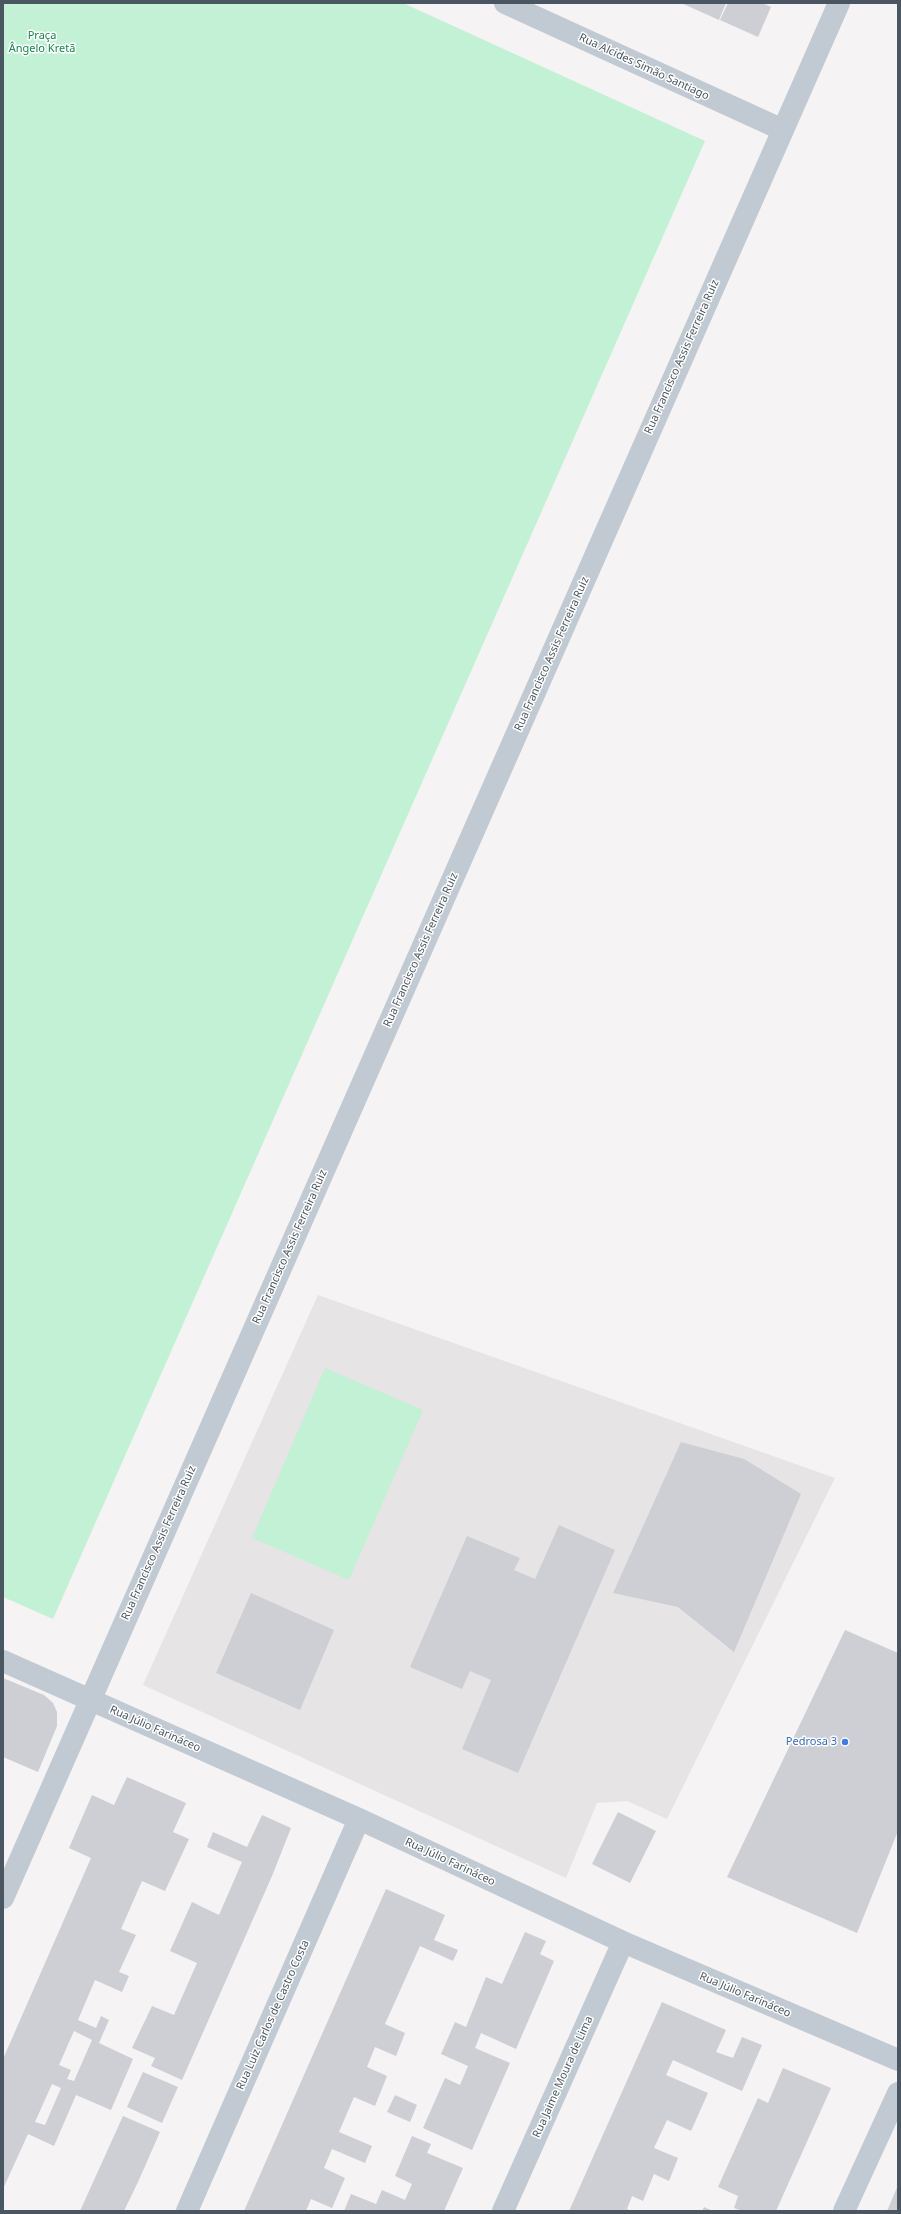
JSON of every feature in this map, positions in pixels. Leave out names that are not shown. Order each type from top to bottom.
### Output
[{"type":"street","name":"Rua Alcides Simão Santiago","points":[[505,3],[783,130]]},
{"type":"street","name":"Rua Francisco Assis Ferreira Ruiz","points":[[3,1898],[839,3]]},
{"type":"street","name":"Rua Júlio Farináceo","points":[[3,1661],[359,1819],[623,1942],[898,2060]]},
{"type":"street","name":"Rua Luiz Carlos de Castro Costa","points":[[187,2211],[359,1819]]},
{"type":"street","name":"Rua Jaime Moura de Lima","points":[[503,2211],[623,1942]]},
{"type":"street","points":[[844,2211],[898,2093]]},
{"type":"shaded area","points":[[318,1295],[835,1478],[667,1819],[627,1801],[597,1803],[566,1878],[143,1685]]},
{"type":"green space","name":"Praça Ângelo Kretã","points":[[3,3],[403,3],[705,141],[53,1619],[3,1597]]},
{"type":"green space","points":[[325,1368],[423,1410],[349,1580],[252,1538]]},
{"type":"building","points":[[681,3],[726,3],[719,20]]},
{"type":"building","points":[[728,3],[762,3],[771,7],[758,37],[720,20]]},
{"type":"building","points":[[681,1442],[744,1459],[801,1494],[734,1652],[678,1607],[613,1593]]},
{"type":"building","points":[[559,1525],[615,1550],[518,1773],[462,1749],[491,1680],[470,1671],[462,1689],[410,1667],[467,1536],[520,1558],[514,1570],[535,1579]]},
{"type":"building","points":[[251,1593],[334,1630],[300,1710],[216,1673]]},
{"type":"building","name":"Pedrosa 3","points":[[845,1630],[898,1653],[898,1831],[857,1933],[727,1877]]},
{"type":"building","points":[[3,1678],[44,1695],[53,1703],[57,1712],[57,1726],[38,1772],[3,1757]]},
{"type":"building","points":[[127,1777],[186,1803],[173,1832],[189,1839],[165,1891],[142,1881],[121,1929],[136,1935],[119,1972],[129,1976],[122,1992],[95,1980],[78,2020],[96,2028],[101,2016],[109,2020],[99,2043],[133,2059],[111,2110],[76,2095],[54,2146],[28,2134],[3,2189],[3,2059],[91,1858],[69,1848],[92,1795],[114,1805]],"holes":[[[74,2031],[92,2040],[74,2081],[67,2079],[71,2070],[59,2065]],[[52,2084],[61,2088],[45,2125],[35,2122]]]},
{"type":"building","points":[[618,1812],[656,1831],[630,1883],[592,1864]]},
{"type":"building","points":[[262,1815],[291,1828],[272,1876],[182,2080],[151,2066],[155,2058],[132,2048],[152,2006],[174,2015],[197,1963],[170,1951],[192,1902],[219,1915],[242,1862],[207,1847],[213,1832],[247,1847]]},
{"type":"building","points":[[386,1889],[445,1915],[434,1940],[458,1950],[453,1961],[420,1946],[385,2024],[405,2033],[396,2056],[375,2047],[367,2067],[387,2076],[375,2106],[354,2097],[339,2132],[372,2146],[365,2163],[332,2149],[324,2168],[345,2178],[332,2208],[311,2199],[306,2211],[244,2211]]},
{"type":"building","points":[[525,1932],[546,1941],[540,1954],[554,1961],[516,2049],[481,2033],[475,2048],[510,2063],[472,2150],[423,2128],[445,2078],[460,2085],[468,2066],[441,2054],[455,2022],[466,2027],[486,1977],[502,1984]]},
{"type":"building","points":[[662,2002],[726,2030],[716,2052],[733,2058],[742,2037],[762,2045],[742,2091],[673,2060],[666,2075],[708,2093],[691,2131],[667,2120],[654,2148],[678,2158],[669,2181],[654,2174],[643,2201],[632,2196],[627,2209],[631,2211],[569,2211]]},
{"type":"building","points":[[783,2068],[831,2088],[776,2211],[742,2211],[734,2208],[738,2196],[718,2187],[758,2098],[768,2103]]},
{"type":"building","points":[[143,2072],[178,2087],[162,2123],[127,2107]]},
{"type":"building","points":[[395,2095],[417,2105],[410,2122],[387,2112]]},
{"type":"building","points":[[123,2116],[160,2132],[138,2182],[124,2211],[80,2211]]},
{"type":"building","points":[[412,2136],[431,2144],[427,2153],[463,2168],[444,2211],[344,2211],[351,2194],[376,2204],[382,2190],[405,2200],[412,2184],[395,2176]]},
{"type":"building","points":[[898,2185],[898,2211],[887,2211]]},
{"type":"building","points":[[704,2207],[713,2211],[702,2211]]},
{"type":"place","name":"Pedrosa 3","points":[[845,1742]]}]
